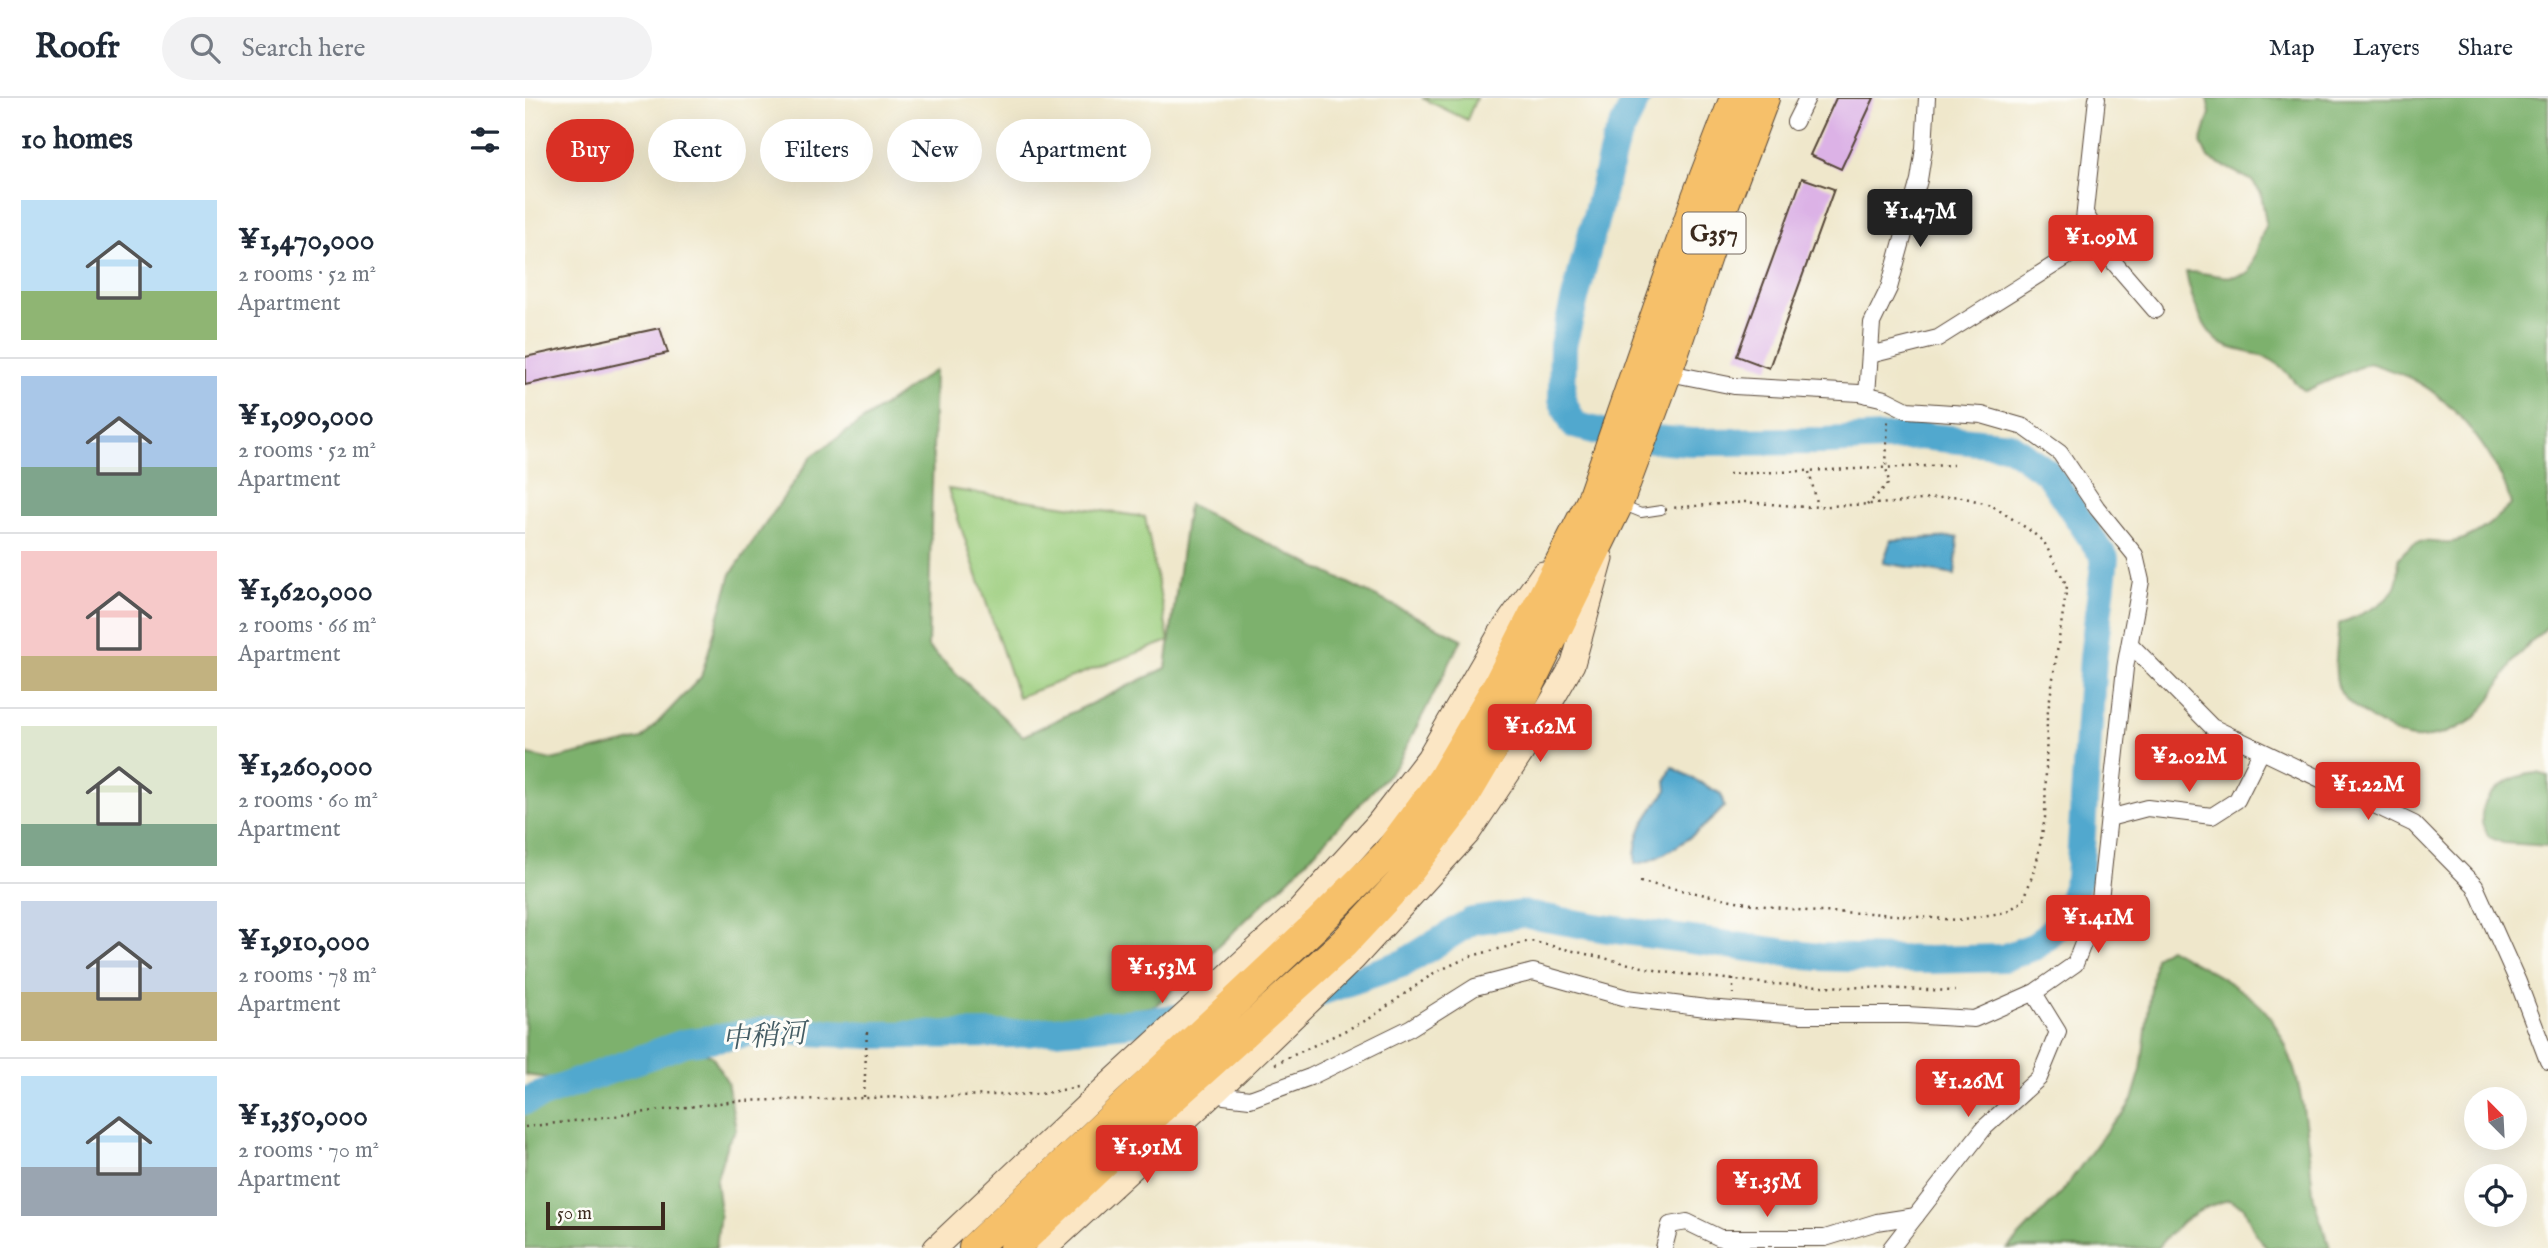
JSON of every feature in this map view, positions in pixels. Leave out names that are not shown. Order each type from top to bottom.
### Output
[{"type":"highway","name":"G357","points":[[974,1248],[1150,1100],[1349,951],[1459,806],[1523,698],[1608,504],[1655,364],[1697,197],[1735,98]]},
{"type":"highway","name":"G357","points":[[1655,364],[1722,209],[1764,98]]},
{"type":"highway","name":"G357","points":[[1014,1248],[1150,1100],[1387,854],[1442,780],[1608,504]]},
{"type":"street","points":[[1795,122],[1807,98]]},
{"type":"street","points":[[1867,395],[1872,323],[1889,288],[1919,180],[1927,98]]},
{"type":"street","points":[[1870,355],[1938,338],[2081,248],[2097,98]]},
{"type":"street","points":[[2085,214],[2111,259],[2155,310]]},
{"type":"street","points":[[1219,1089],[1224,1096],[1250,1099],[1310,1077],[1410,1028],[1475,988],[1533,972],[1627,998],[1706,1008],[1802,1015],[1907,1015],[1973,1019],[2034,992],[2075,964],[2100,900],[2130,644],[2141,581],[2135,555],[2097,508],[2060,453],[2024,428],[1982,415],[1907,410],[1885,398],[1867,395],[1734,386],[1679,375],[1655,364]]},
{"type":"street","points":[[935,1248],[1112,1080],[1299,910],[1377,824],[1428,758],[1499,635],[1608,504]]},
{"type":"street","points":[[2130,644],[2212,727],[2414,824],[2475,886],[2518,982],[2548,1060]]},
{"type":"street","points":[[2109,818],[2147,808],[2212,816],[2237,800],[2261,751]]},
{"type":"street","points":[[1046,1248],[1219,1089],[1349,951]]},
{"type":"street","points":[[1891,1248],[1984,1128],[2039,1078],[2057,1032],[2034,992]]},
{"type":"street","points":[[1664,1248],[1670,1225],[1687,1222],[1720,1238],[1825,1238],[1877,1222],[1916,1216]]},
{"type":"lane","points":[[1608,504],[1641,513],[1661,510]]},
{"type":"path","points":[[1867,505],[1889,483],[1885,467],[1887,424]]},
{"type":"path","points":[[1728,474],[1953,465]]},
{"type":"path","points":[[1809,472],[1818,507]]},
{"type":"path","points":[[1640,882],[1792,910],[1958,920],[2007,912],[2024,900],[2037,862],[2045,818],[2047,718],[2067,586],[2044,542],[1991,505],[1958,496],[1867,505],[1818,507],[1745,502],[1690,505],[1661,510]]},
{"type":"path","points":[[864,1096],[867,1030]]},
{"type":"path","points":[[525,1127],[729,1101],[1040,1094],[1112,1080]]},
{"type":"green space","points":[[1422,98],[1476,98],[1467,120]]},
{"type":"green space","points":[[2207,98],[2548,98],[2548,626],[2518,656],[2478,715],[2450,731],[2428,738],[2399,735],[2348,702],[2341,694],[2336,674],[2339,624],[2374,608],[2391,594],[2399,573],[2398,559],[2413,545],[2426,541],[2457,541],[2480,531],[2493,521],[2511,505],[2506,488],[2487,452],[2460,417],[2445,402],[2414,380],[2369,363],[2305,391],[2273,361],[2226,346],[2218,341],[2204,324],[2194,303],[2186,272],[2224,276],[2249,273],[2266,223],[2261,193],[2251,180],[2208,158],[2201,143],[2210,113]]},
{"type":"green space","points":[[935,370],[928,647],[1023,736],[1166,668],[1188,504],[1462,639],[1397,765],[1290,878],[1155,1006],[1013,1034],[872,1035],[768,1030],[684,1043],[581,1082],[525,1075],[525,754],[551,760],[642,739],[701,677],[731,574],[812,456]]},
{"type":"green space","points":[[948,489],[1145,517],[1169,641],[1018,697]]},
{"type":"green space","points":[[2538,773],[2548,776],[2548,846],[2503,843],[2489,837],[2482,823],[2486,801],[2492,793],[2509,781]]},
{"type":"green space","points":[[2169,948],[2248,995],[2267,1013],[2279,1032],[2296,1075],[2314,1199],[2330,1248],[2267,1248],[2256,1235],[2244,1207],[2229,1200],[2207,1207],[2189,1218],[2172,1231],[2157,1248],[2008,1248],[2061,1193],[2132,1100],[2141,1070],[2155,957]]},
{"type":"green space","points":[[689,1046],[712,1056],[727,1081],[736,1129],[727,1144],[716,1181],[720,1212],[716,1248],[525,1248],[525,1109]]},
{"type":"water","points":[[1958,537],[1955,575],[1883,563],[1891,540]]},
{"type":"water","points":[[1672,767],[1721,794],[1724,807],[1695,833],[1670,850],[1646,862],[1635,864],[1640,832],[1648,815],[1667,790],[1666,780]]},
{"type":"building","points":[[1836,98],[1874,98],[1841,169],[1810,155]]},
{"type":"building","points":[[1802,178],[1834,189],[1769,368],[1737,356]]},
{"type":"building","points":[[660,328],[668,353],[525,385],[525,357]]},
{"type":"waterway","points":[[1311,995],[1404,963],[1472,921],[1523,914],[1602,928],[1818,957],[1929,960],[2003,958],[2036,946],[2065,918],[2079,879],[2093,658],[2105,558],[2047,472],[2009,445],[1920,436],[1826,441],[1691,442],[1617,436],[1574,425],[1562,400],[1563,345],[1615,143],[1637,98]]},
{"type":"waterway","name":"中稍河","points":[[525,1101],[684,1043],[769,1030],[872,1035],[1013,1034],[1199,1016]]}]
